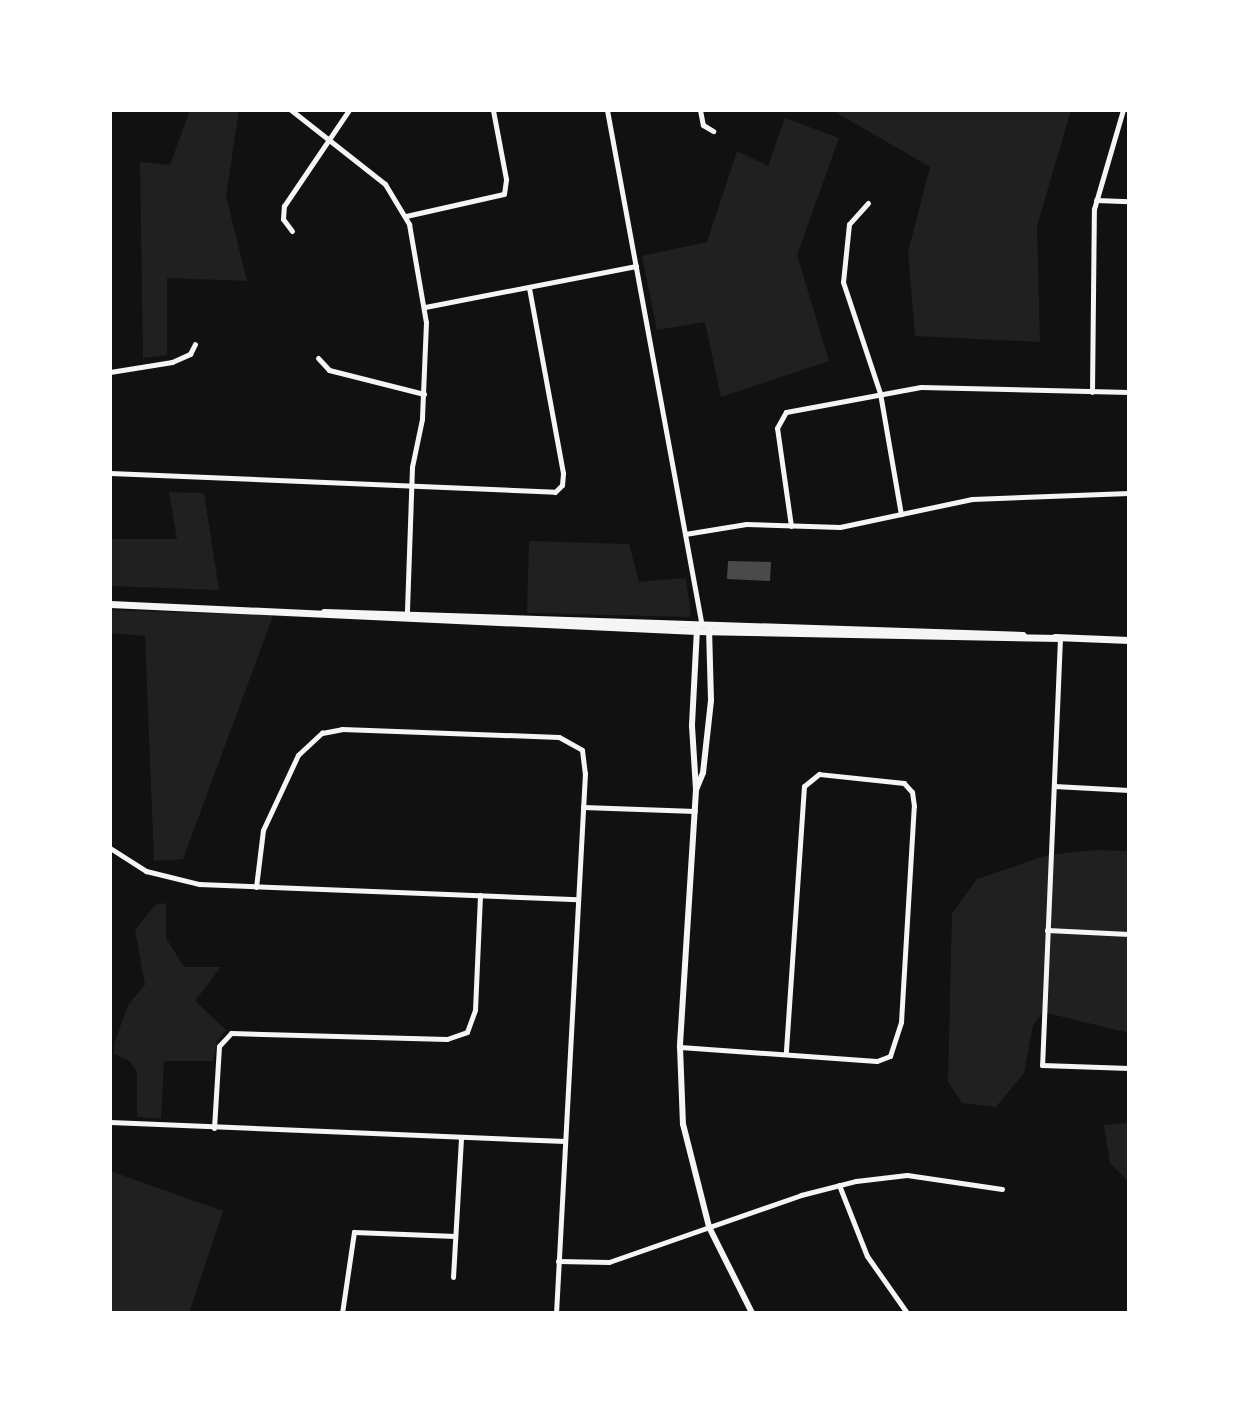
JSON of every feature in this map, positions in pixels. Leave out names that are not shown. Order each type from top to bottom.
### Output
[{"type":"main road","points":[[110,604],[696,631],[1129,640]]},
{"type":"main road","points":[[280,612],[407,611],[1060,638]]},
{"type":"street","points":[[291,110],[385,184],[406,216],[424,307],[424,394],[411,486],[407,611]]},
{"type":"street","points":[[292,231],[283,219],[284,206],[349,110]]},
{"type":"street","points":[[406,216],[504,194],[506,179],[493,110]]},
{"type":"street","points":[[607,110],[701,621],[711,631],[711,700],[703,773],[696,790]]},
{"type":"street","points":[[700,110],[703,125],[713,131]]},
{"type":"street","points":[[1092,392],[1096,200],[1123,110]]},
{"type":"street","points":[[1096,200],[1129,201]]},
{"type":"street","points":[[868,203],[851,218],[842,270],[880,393],[901,514]]},
{"type":"street","points":[[424,307],[636,266]]},
{"type":"street","points":[[110,473],[548,492],[562,485],[529,287]]},
{"type":"street","points":[[110,372],[172,362],[190,354],[195,344]]},
{"type":"street","points":[[318,358],[329,370],[424,394]]},
{"type":"street","points":[[791,526],[777,428],[780,416],[921,387],[1129,392]]},
{"type":"street","points":[[685,534],[746,524],[840,527],[972,499],[1129,493]]},
{"type":"street","points":[[701,621],[696,631],[696,790],[680,1047],[687,1150],[709,1227],[752,1313]]},
{"type":"street","points":[[1060,638],[1042,1065],[1129,1068]]},
{"type":"street","points":[[256,887],[263,830],[298,755],[310,740],[328,730],[566,738],[585,756],[556,1313]]},
{"type":"street","points":[[680,1047],[877,1061],[894,1051],[901,1022],[914,806],[912,792],[904,783],[819,774],[804,786],[786,1053]]},
{"type":"street","points":[[1054,786],[1129,790]]},
{"type":"street","points":[[583,807],[695,811]]},
{"type":"street","points":[[110,848],[167,878],[256,887],[578,899]]},
{"type":"street","points":[[214,1128],[219,1046],[231,1033],[447,1039],[467,1032],[475,1010],[480,895]]},
{"type":"street","points":[[1047,930],[1129,934]]},
{"type":"street","points":[[110,1122],[565,1141]]},
{"type":"street","points":[[453,1277],[461,1137]]},
{"type":"street","points":[[558,1261],[609,1262],[839,1184],[907,1175],[1002,1189]]},
{"type":"street","points":[[839,1184],[867,1256],[907,1313]]},
{"type":"street","points":[[342,1313],[354,1232],[455,1236]]},
{"type":"shaded area","points":[[190,110],[239,110],[226,196],[247,281],[167,278],[167,355],[143,358],[140,162],[170,165]]},
{"type":"shaded area","points":[[832,110],[1071,110],[1037,226],[1040,342],[915,336],[908,252],[930,167]]},
{"type":"shaded area","points":[[785,118],[839,138],[797,255],[829,361],[721,397],[705,322],[657,330],[642,256],[707,242],[737,151],[768,166]]},
{"type":"shaded area","points":[[169,492],[204,493],[219,590],[110,586],[110,539],[177,539]]},
{"type":"shaded area","points":[[529,541],[629,544],[639,582],[686,578],[691,617],[527,613]]},
{"type":"shaded area","points":[[110,610],[348,618],[273,616],[183,859],[154,861],[145,636],[110,633]]},
{"type":"shaded area","points":[[1095,850],[1129,851],[1129,1033],[1043,1012],[1033,1025],[1024,1073],[996,1107],[962,1103],[948,1082],[952,914],[977,879],[1048,855]]},
{"type":"shaded area","points":[[166,903],[166,938],[184,967],[221,967],[195,1001],[226,1030],[217,1041],[213,1061],[164,1061],[161,1119],[137,1117],[137,1072],[130,1061],[114,1054],[114,1044],[128,1005],[145,985],[135,930],[155,905]]},
{"type":"shaded area","points":[[1129,1123],[1129,1182],[1110,1163],[1104,1125]]},
{"type":"shaded area","points":[[110,1171],[223,1211],[189,1313],[110,1313]]},
{"type":"building","points":[[728,561],[771,562],[770,581],[727,579]]}]
